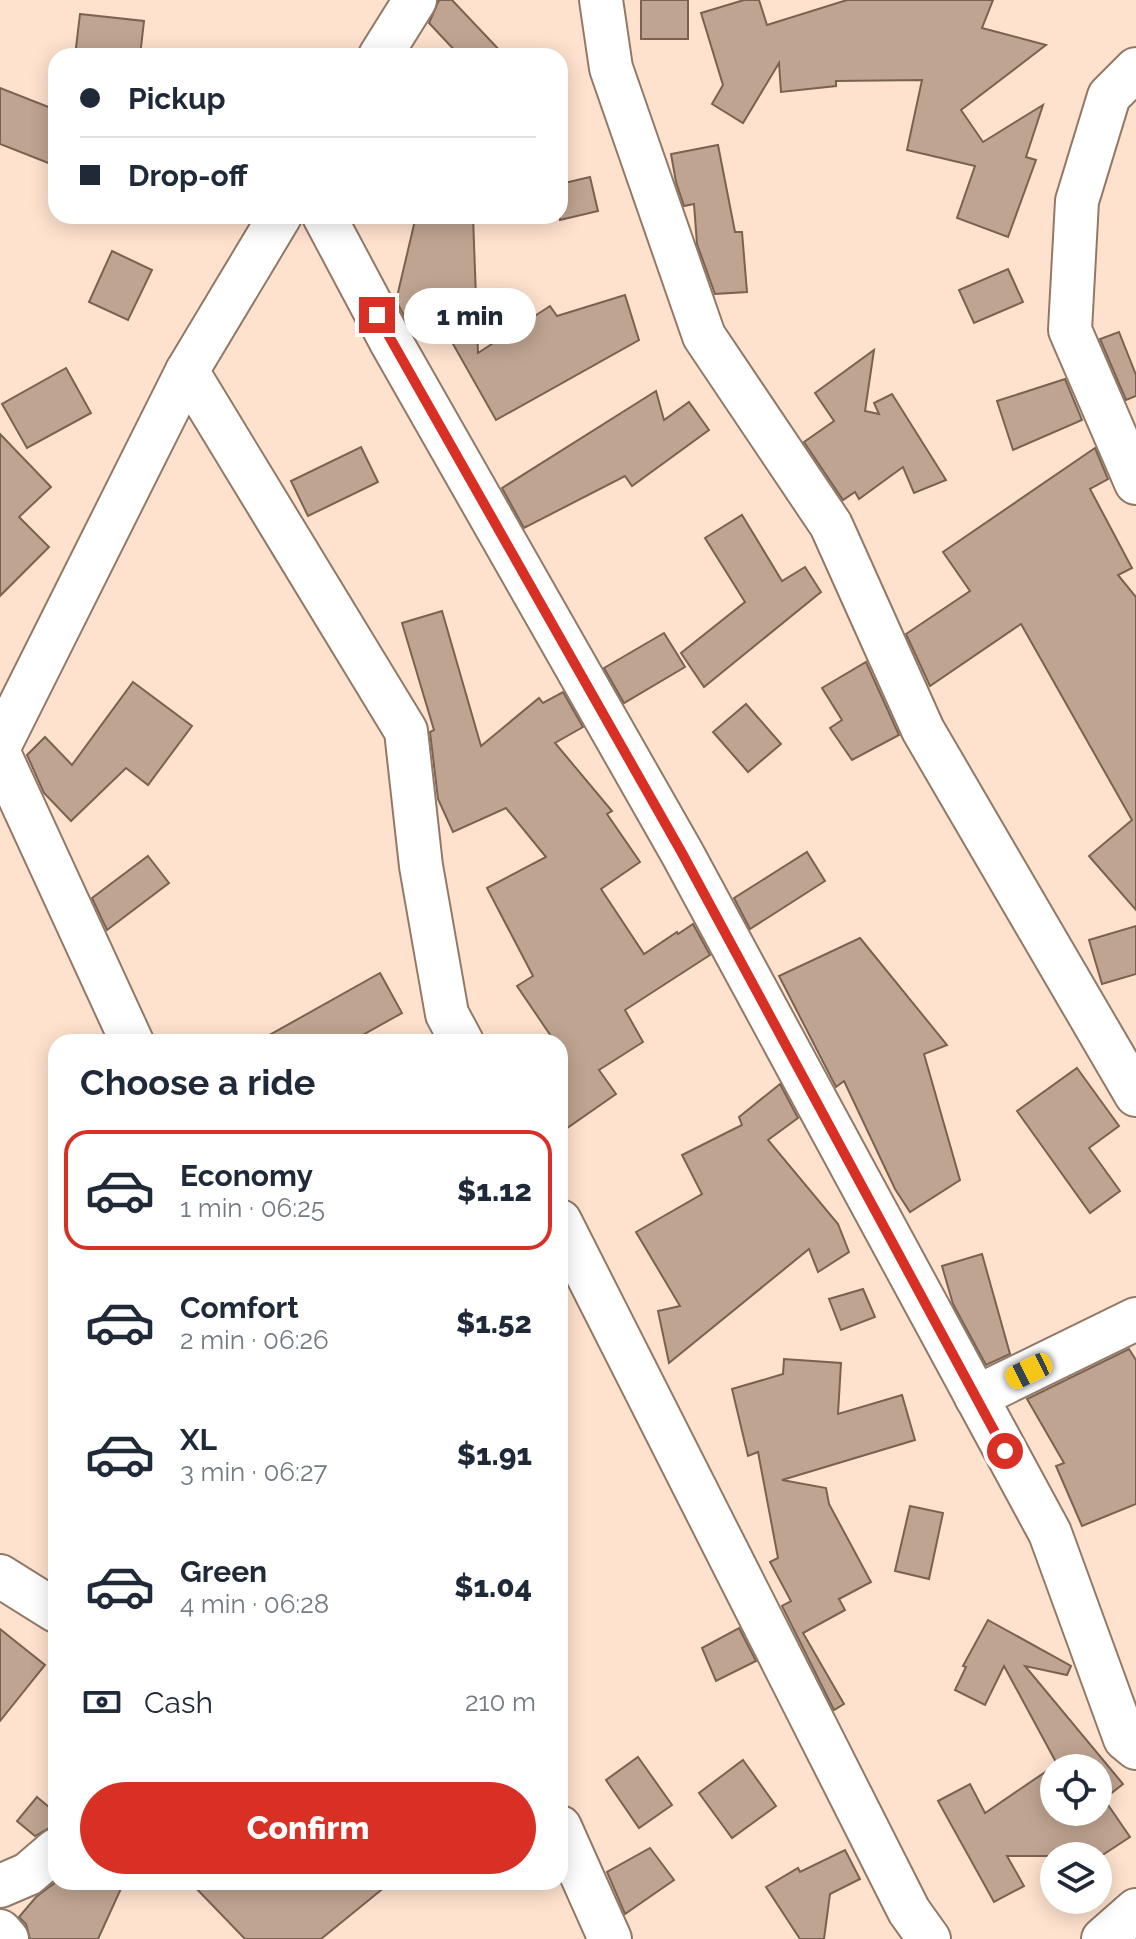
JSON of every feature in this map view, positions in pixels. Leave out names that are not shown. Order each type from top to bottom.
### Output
[{"type":"street","points":[[385,48],[415,0]]},
{"type":"street","points":[[601,0],[611,68],[704,336],[831,525],[923,730],[1136,1095]]},
{"type":"street","points":[[1136,69],[1109,96],[1077,201],[1070,330],[1136,483]]},
{"type":"street","points":[[0,745],[187,371],[275,224]]},
{"type":"street","points":[[328,224],[390,340],[682,853],[1050,1533],[1125,1739],[1136,1748]]},
{"type":"street","points":[[187,371],[406,731],[421,866],[447,1014],[458,1034]]},
{"type":"street","points":[[0,755],[128,1034]]},
{"type":"street","points":[[568,1237],[909,1911],[929,1939]]},
{"type":"street","points":[[976,1397],[1136,1319]]},
{"type":"street","points":[[0,1576],[48,1606]]},
{"type":"street","points":[[568,1845],[610,1939]]},
{"type":"street","points":[[0,1886],[28,1874],[48,1857]]},
{"type":"street","points":[[1103,1939],[1136,1910]]},
{"type":"street","points":[[0,1931],[7,1939]]},
{"type":"building","points":[[439,0],[452,0],[497,48],[452,48],[429,23]]},
{"type":"building","points":[[641,0],[688,0],[688,39],[641,39]]},
{"type":"building","points":[[744,0],[759,0],[767,25],[847,0],[993,0],[982,28],[1046,45],[961,110],[983,142],[1043,105],[1026,157],[1036,160],[1008,237],[957,218],[975,166],[907,150],[922,80],[836,81],[836,86],[781,92],[779,63],[743,123],[712,104],[723,85],[701,13]]},
{"type":"building","points":[[80,14],[144,21],[141,48],[76,48]]},
{"type":"building","points":[[0,88],[48,107],[48,163],[0,144]]},
{"type":"building","points":[[718,145],[735,232],[742,232],[747,292],[715,294],[697,244],[694,204],[684,206],[676,182],[671,154]]},
{"type":"building","points":[[590,177],[598,211],[568,218],[568,182]]},
{"type":"building","points":[[414,224],[473,224],[478,353],[550,306],[557,316],[625,295],[639,340],[496,420],[440,321],[414,333],[396,301]]},
{"type":"building","points":[[112,251],[152,270],[128,320],[89,302]]},
{"type":"building","points":[[1008,269],[1023,302],[974,323],[959,290]]},
{"type":"building","points":[[1119,332],[1136,375],[1136,396],[1126,400],[1100,339]]},
{"type":"building","points":[[874,350],[865,411],[879,414],[874,403],[892,394],[946,480],[914,493],[903,467],[859,499],[855,492],[843,500],[804,442],[834,421],[815,393]]},
{"type":"building","points":[[66,368],[91,413],[27,448],[2,404]]},
{"type":"building","points":[[1065,379],[1082,420],[1013,450],[997,401]]},
{"type":"building","points":[[656,391],[664,420],[689,402],[709,430],[632,486],[625,476],[524,528],[502,488]]},
{"type":"building","points":[[0,434],[51,487],[19,517],[49,547],[0,596]]},
{"type":"building","points":[[361,447],[378,482],[308,516],[291,481]]},
{"type":"building","points":[[1095,448],[1108,479],[1090,489],[1132,568],[1118,575],[1136,597],[1136,910],[1089,856],[1132,820],[1021,624],[930,686],[906,634],[970,591],[943,552]]},
{"type":"building","points":[[742,515],[782,581],[805,567],[821,592],[704,687],[681,653],[745,602],[705,538]]},
{"type":"building","points":[[442,611],[481,746],[539,698],[543,703],[563,692],[583,727],[555,743],[612,811],[607,814],[640,862],[601,889],[644,954],[693,924],[710,955],[625,1010],[643,1042],[599,1070],[616,1094],[568,1127],[568,1034],[550,1034],[517,986],[533,976],[487,888],[546,857],[506,808],[453,832],[438,799],[430,732],[434,730],[402,623]]},
{"type":"building","points":[[664,633],[685,667],[624,703],[604,668]]},
{"type":"building","points":[[866,662],[899,735],[852,760],[830,728],[842,720],[822,688]]},
{"type":"building","points":[[133,682],[192,726],[148,785],[126,768],[71,821],[44,793],[27,755],[45,737],[72,765]]},
{"type":"building","points":[[746,704],[781,744],[748,772],[713,732]]},
{"type":"building","points":[[807,852],[825,881],[750,929],[734,898]]},
{"type":"building","points":[[148,856],[169,883],[107,930],[92,898]]},
{"type":"building","points":[[1136,926],[1136,974],[1102,984],[1089,940]]},
{"type":"building","points":[[860,938],[947,1045],[924,1054],[960,1180],[910,1212],[895,1189],[844,1081],[836,1087],[779,976]]},
{"type":"building","points":[[380,973],[402,1013],[364,1034],[271,1034]]},
{"type":"building","points":[[1077,1068],[1119,1126],[1089,1148],[1120,1191],[1090,1213],[1017,1111]]},
{"type":"building","points":[[780,1084],[798,1118],[768,1140],[838,1224],[849,1252],[818,1272],[809,1249],[669,1363],[658,1311],[680,1306],[636,1232],[702,1194],[682,1155],[742,1125],[739,1117]]},
{"type":"building","points":[[982,1254],[1010,1354],[986,1365],[953,1304],[942,1266]]},
{"type":"building","points":[[863,1289],[875,1317],[841,1330],[829,1299]]},
{"type":"building","points":[[1129,1349],[1136,1360],[1136,1504],[1082,1526],[1056,1466],[1064,1463],[1027,1399]]},
{"type":"building","points":[[784,1359],[841,1363],[838,1414],[902,1395],[915,1440],[782,1480],[826,1488],[829,1504],[871,1582],[839,1599],[845,1610],[803,1633],[844,1704],[834,1710],[782,1606],[791,1601],[770,1562],[778,1558],[758,1452],[748,1456],[732,1389],[783,1374]]},
{"type":"building","points":[[910,1506],[943,1513],[929,1579],[895,1571]]},
{"type":"building","points":[[988,1620],[1071,1666],[1067,1675],[1025,1666],[1098,1754],[1052,1754],[1004,1666],[985,1705],[955,1690],[966,1667],[963,1666]]},
{"type":"building","points":[[739,1628],[756,1661],[716,1681],[702,1648]]},
{"type":"building","points":[[0,1629],[45,1665],[0,1721]]},
{"type":"building","points":[[638,1757],[672,1805],[639,1828],[606,1780]]},
{"type":"building","points":[[743,1760],[776,1806],[732,1838],[699,1793]]},
{"type":"building","points":[[1112,1771],[1123,1784],[1112,1793]]},
{"type":"building","points":[[1040,1776],[1040,1826],[1112,1826],[1112,1811],[1130,1837],[1112,1849],[1112,1842],[1040,1842],[1040,1856],[1007,1856],[1024,1886],[994,1902],[938,1801],[970,1784],[985,1813]]},
{"type":"building","points":[[37,1797],[48,1806],[48,1829],[35,1836],[17,1821]]},
{"type":"building","points":[[650,1848],[674,1880],[625,1914],[607,1872]]},
{"type":"building","points":[[845,1850],[860,1879],[830,1894],[824,1939],[800,1939],[766,1887],[798,1868],[800,1872]]},
{"type":"building","points":[[48,1888],[120,1890],[98,1939],[30,1939],[26,1924],[19,1917]]},
{"type":"building","points":[[198,1890],[381,1890],[321,1939],[245,1939]]},
{"type":"route","points":[[377,315],[682,853],[1005,1451]]}]
